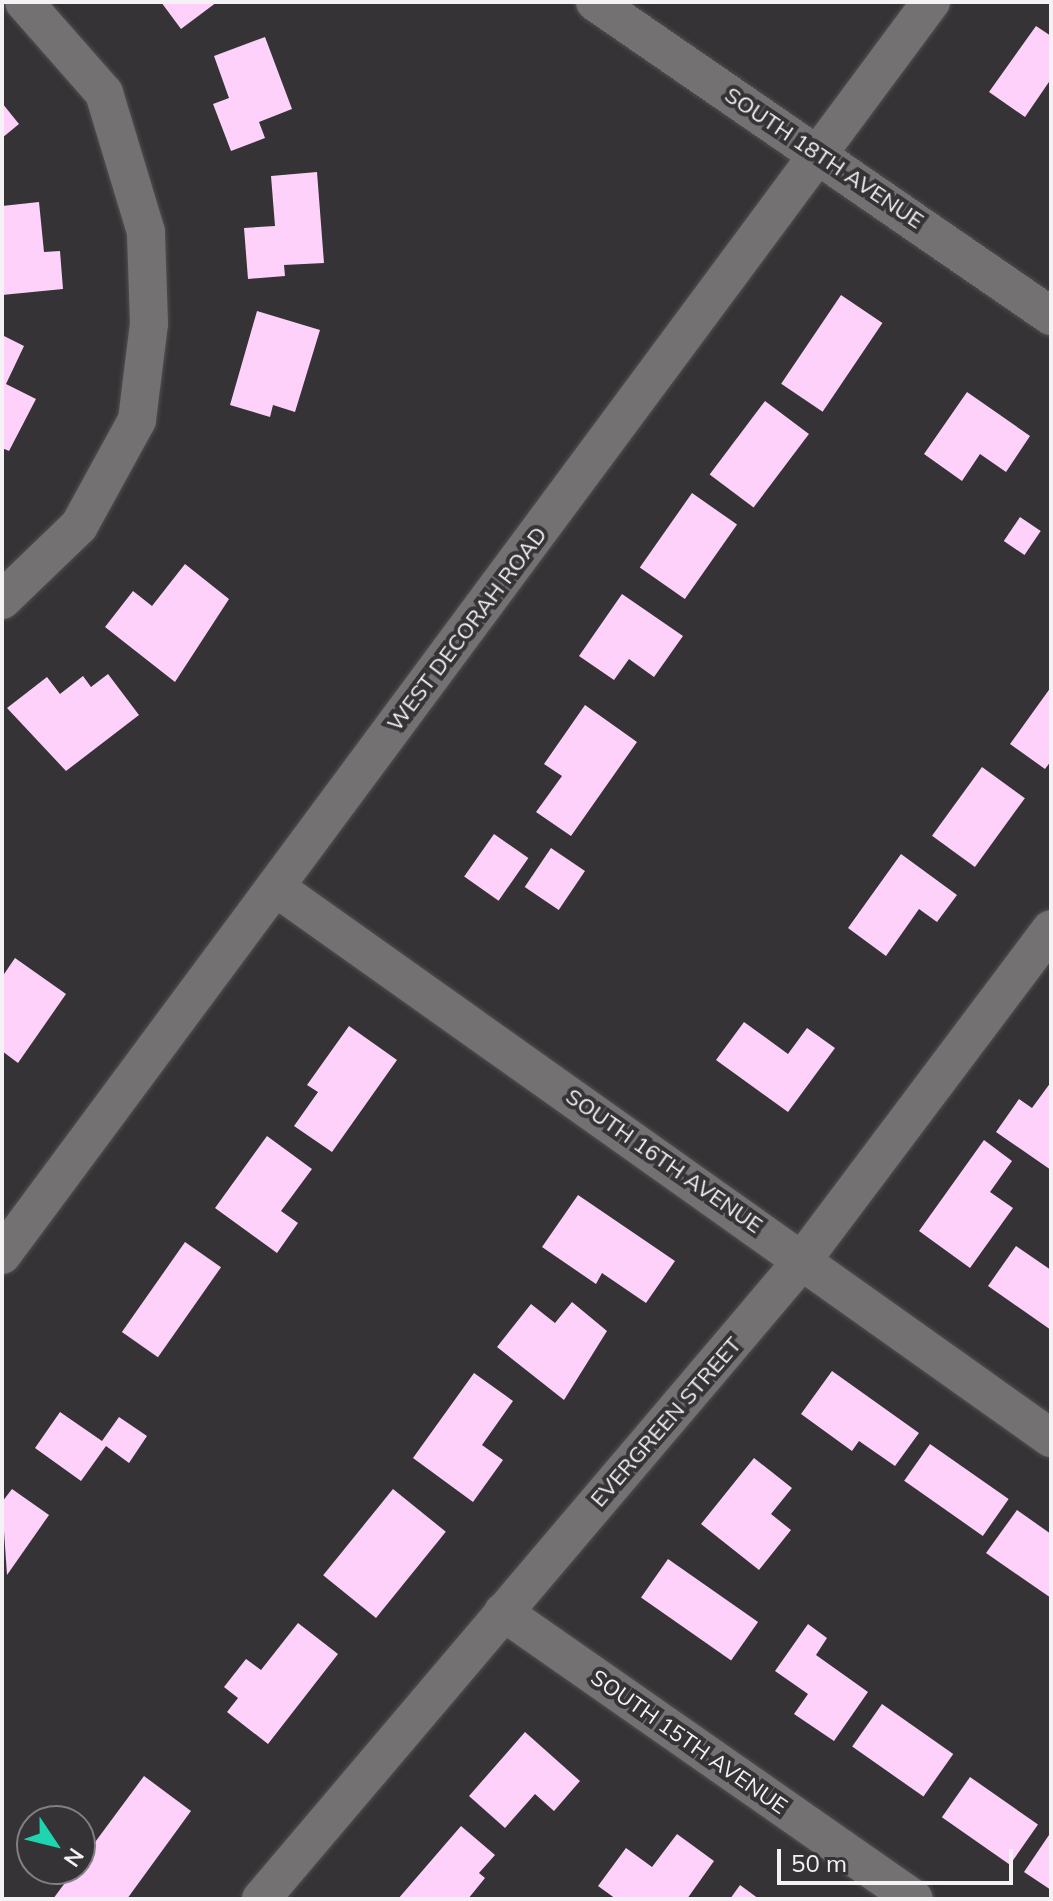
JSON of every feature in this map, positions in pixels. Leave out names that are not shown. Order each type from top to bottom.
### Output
[{"type":"street","points":[[2,600],[79,526],[137,420],[149,324],[146,232],[104,93],[24,2]]},
{"type":"street","name":"SOUTH 18TH AVENUE","points":[[595,2],[1051,316]]},
{"type":"street","name":"WEST DECORAH ROAD","points":[[2,1255],[931,2]]},
{"type":"street","name":"SOUTH 16TH AVENUE","points":[[275,887],[1051,1438]]},
{"type":"street","name":"EVERGREEN STREET","points":[[261,1899],[801,1262],[1049,936]]},
{"type":"street","name":"SOUTH 15TH AVENUE","points":[[503,1612],[914,1899]]},
{"type":"building","points":[[161,2],[217,2],[181,29]]},
{"type":"building","points":[[1036,26],[1051,36],[1051,79],[1025,117],[989,92]]},
{"type":"building","points":[[265,37],[292,109],[259,122],[265,138],[231,151],[213,104],[229,98],[214,56]]},
{"type":"building","points":[[2,103],[19,124],[2,138]]},
{"type":"building","points":[[317,172],[324,263],[284,265],[285,276],[248,279],[244,228],[275,226],[271,176]]},
{"type":"building","points":[[39,202],[44,252],[60,251],[63,289],[2,295],[2,206]]},
{"type":"building","points":[[841,295],[882,323],[823,412],[781,384]]},
{"type":"building","points":[[257,311],[320,330],[295,412],[273,405],[270,417],[230,405]]},
{"type":"building","points":[[2,335],[24,346],[6,384],[36,399],[9,451],[2,448]]},
{"type":"building","points":[[967,392],[1030,436],[1006,472],[980,454],[962,481],[924,454]]},
{"type":"building","points":[[765,401],[809,434],[754,508],[710,474]]},
{"type":"building","points":[[692,493],[737,525],[685,599],[640,568]]},
{"type":"building","points":[[1020,517],[1041,531],[1025,555],[1004,541]]},
{"type":"building","points":[[185,564],[229,599],[175,682],[105,627],[133,591],[152,606]]},
{"type":"building","points":[[622,594],[683,636],[654,677],[629,659],[614,680],[579,656]]},
{"type":"building","points":[[108,674],[139,715],[66,771],[7,708],[47,677],[60,694],[83,676],[91,687]]},
{"type":"building","points":[[1051,687],[1051,761],[1045,769],[1010,744]]},
{"type":"building","points":[[585,705],[637,742],[571,836],[536,812],[562,776],[544,764]]},
{"type":"building","points":[[982,767],[1025,798],[975,867],[932,836]]},
{"type":"building","points":[[494,834],[528,858],[499,901],[464,877]]},
{"type":"building","points":[[551,848],[585,871],[559,910],[525,887]]},
{"type":"building","points":[[901,854],[957,895],[937,922],[919,909],[886,956],[848,928]]},
{"type":"building","points":[[15,958],[66,994],[18,1063],[2,1051],[2,977]]},
{"type":"building","points":[[744,1022],[788,1054],[807,1028],[835,1048],[788,1112],[716,1060]]},
{"type":"building","points":[[349,1026],[397,1060],[332,1152],[294,1126],[318,1092],[307,1085]]},
{"type":"building","points":[[1051,1082],[1051,1170],[996,1132],[1019,1099],[1032,1108]]},
{"type":"building","points":[[267,1136],[312,1169],[281,1211],[298,1223],[277,1253],[215,1208]]},
{"type":"building","points":[[984,1140],[1012,1161],[990,1192],[1013,1208],[970,1268],[919,1231]]},
{"type":"building","points":[[578,1195],[675,1261],[646,1303],[602,1273],[596,1284],[542,1247]]},
{"type":"building","points":[[185,1242],[221,1267],[158,1357],[122,1332]]},
{"type":"building","points":[[1016,1246],[1051,1270],[1051,1330],[988,1286]]},
{"type":"building","points":[[572,1302],[607,1331],[564,1400],[497,1347],[531,1304],[555,1323]]},
{"type":"building","points":[[832,1371],[919,1433],[895,1466],[859,1441],[852,1451],[801,1414]]},
{"type":"building","points":[[474,1373],[513,1401],[482,1445],[503,1460],[473,1502],[413,1458]]},
{"type":"building","points":[[60,1412],[102,1441],[119,1417],[147,1436],[129,1463],[106,1446],[81,1481],[35,1448]]},
{"type":"building","points":[[930,1444],[1009,1499],[983,1536],[904,1481]]},
{"type":"building","points":[[754,1458],[792,1488],[771,1514],[791,1530],[759,1570],[701,1524]]},
{"type":"building","points":[[12,1489],[49,1515],[7,1575],[2,1502]]},
{"type":"building","points":[[393,1489],[446,1532],[376,1618],[323,1575]]},
{"type":"building","points":[[1017,1510],[1051,1534],[1051,1598],[986,1553]]},
{"type":"building","points":[[668,1559],[758,1622],[731,1661],[641,1598]]},
{"type":"building","points":[[298,1623],[338,1654],[268,1744],[227,1712],[238,1698],[224,1687],[246,1659],[261,1670]]},
{"type":"building","points":[[808,1624],[827,1638],[816,1655],[868,1692],[834,1741],[794,1714],[808,1694],[775,1671]]},
{"type":"building","points":[[882,1704],[953,1754],[923,1796],[852,1747]]},
{"type":"building","points":[[525,1732],[580,1781],[554,1811],[535,1794],[505,1828],[469,1796]]},
{"type":"building","points":[[144,1776],[191,1811],[127,1899],[53,1899],[63,1885],[96,1885],[96,1841]]},
{"type":"building","points":[[970,1777],[1038,1825],[1010,1865],[942,1817]]},
{"type":"building","points":[[461,1826],[495,1855],[479,1873],[485,1878],[468,1899],[398,1899]]},
{"type":"building","points":[[1051,1832],[1051,1890],[1024,1872]]},
{"type":"building","points":[[677,1834],[714,1861],[687,1899],[616,1899],[598,1886],[626,1848],[652,1867]]},
{"type":"building","points":[[740,1885],[759,1899],[730,1899]]}]
